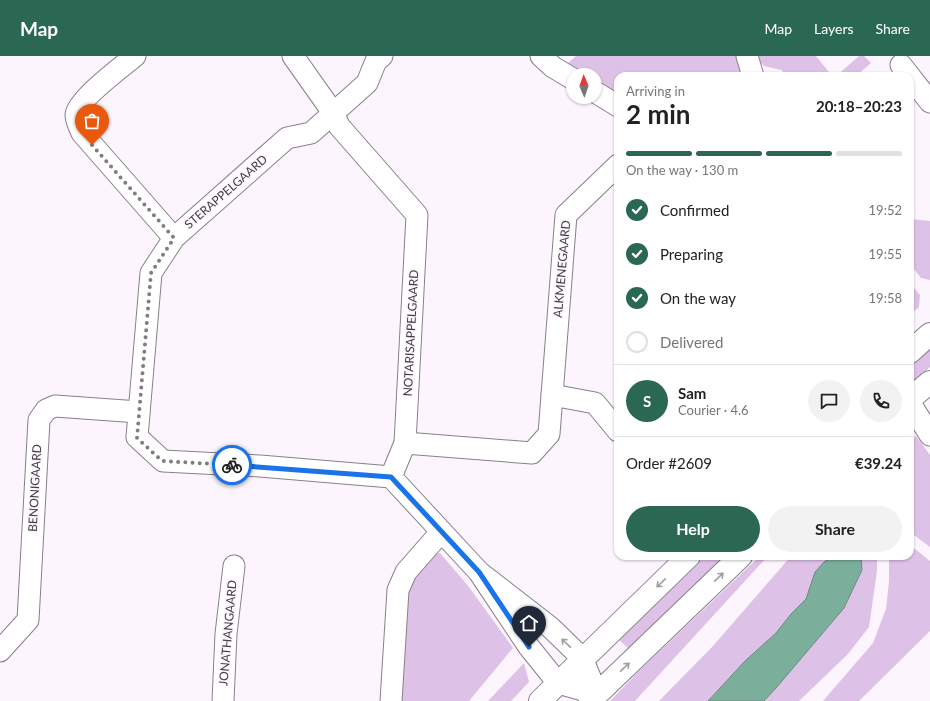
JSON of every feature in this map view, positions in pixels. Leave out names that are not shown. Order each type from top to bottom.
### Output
[{"type":"main road","points":[[914,348],[930,334]]},
{"type":"main road","points":[[914,396],[930,382]]},
{"type":"main road","points":[[540,701],[582,658],[686,560]]},
{"type":"main road","points":[[594,698],[737,560]]},
{"type":"street","points":[[135,56],[85,99],[78,108],[76,115],[82,133],[174,238]]},
{"type":"street","name":"NOTARISAPPELGAARD","points":[[293,56],[334,114],[339,126],[417,215],[405,443],[391,477]]},
{"type":"street","name":"STERAPPELGAARD","points":[[382,56],[376,61],[367,83],[334,114],[311,133],[287,138],[174,238],[151,273],[137,438],[162,461],[260,466],[391,477]]},
{"type":"street","points":[[747,56],[752,72]]},
{"type":"street","points":[[902,59],[910,72]]},
{"type":"street","points":[[547,61],[566,74]]},
{"type":"street","points":[[914,77],[930,102]]},
{"type":"street","points":[[602,96],[614,104]]},
{"type":"street","name":"ALKMENEGAARD","points":[[405,443],[532,453],[549,434],[566,214],[614,169]]},
{"type":"street","points":[[552,395],[595,403],[614,426]]},
{"type":"street","name":"BENONIGAARD","points":[[0,651],[28,620],[39,420],[46,410],[55,406],[139,412]]},
{"type":"street","points":[[914,409],[930,435]]},
{"type":"street","points":[[391,477],[479,572],[550,627],[582,658],[594,698]]},
{"type":"street","points":[[391,701],[398,590],[406,572],[441,532]]},
{"type":"street","name":"JONATHANGAARD","points":[[223,701],[226,634],[234,566]]},
{"type":"street","points":[[479,572],[529,647],[558,683],[594,698]]},
{"type":"shaded area","points":[[576,56],[739,56],[743,72],[614,72],[614,97],[602,89],[602,68],[570,68],[566,65]]},
{"type":"shaded area","points":[[754,56],[816,56],[829,72],[783,72],[781,70],[764,66]]},
{"type":"shaded area","points":[[859,56],[864,56],[871,63],[861,72],[841,72]]},
{"type":"shaded area","points":[[914,219],[930,221],[930,280],[921,278],[914,269]]},
{"type":"shaded area","points":[[914,288],[920,295],[919,307],[914,311]]},
{"type":"shaded area","points":[[930,347],[930,367],[914,381],[914,361]]},
{"type":"shaded area","points":[[916,436],[930,455],[930,547],[914,535],[914,438]]},
{"type":"shaded area","points":[[914,548],[930,561],[930,631],[859,701],[823,701],[873,643],[886,609],[889,581],[889,560],[914,560]]},
{"type":"shaded area","points":[[440,553],[469,587],[513,648],[469,701],[400,701],[407,595],[411,580],[434,554]]},
{"type":"shaded area","points":[[701,560],[721,560],[629,649],[618,639]]},
{"type":"shaded area","points":[[756,560],[764,560],[635,701],[610,701],[644,666]]},
{"type":"shaded area","points":[[788,560],[827,560],[824,562],[810,587],[806,599],[791,614],[776,633],[745,661],[708,701],[659,701],[713,646]]},
{"type":"shaded area","points":[[827,560],[861,560],[862,570],[844,608],[764,701],[708,701],[745,661],[776,633],[791,614],[806,599],[815,572]]},
{"type":"shaded area","points":[[861,560],[877,560],[877,571],[869,627],[848,654],[799,701],[764,701],[776,688],[862,571]]},
{"type":"shaded area","points":[[524,663],[529,682],[511,701],[488,701]]},
{"type":"way so far","points":[[92,145],[174,238],[151,273],[137,438],[162,461],[232,465]]},
{"type":"route","points":[[232,465],[391,477],[479,572],[529,647]]}]
